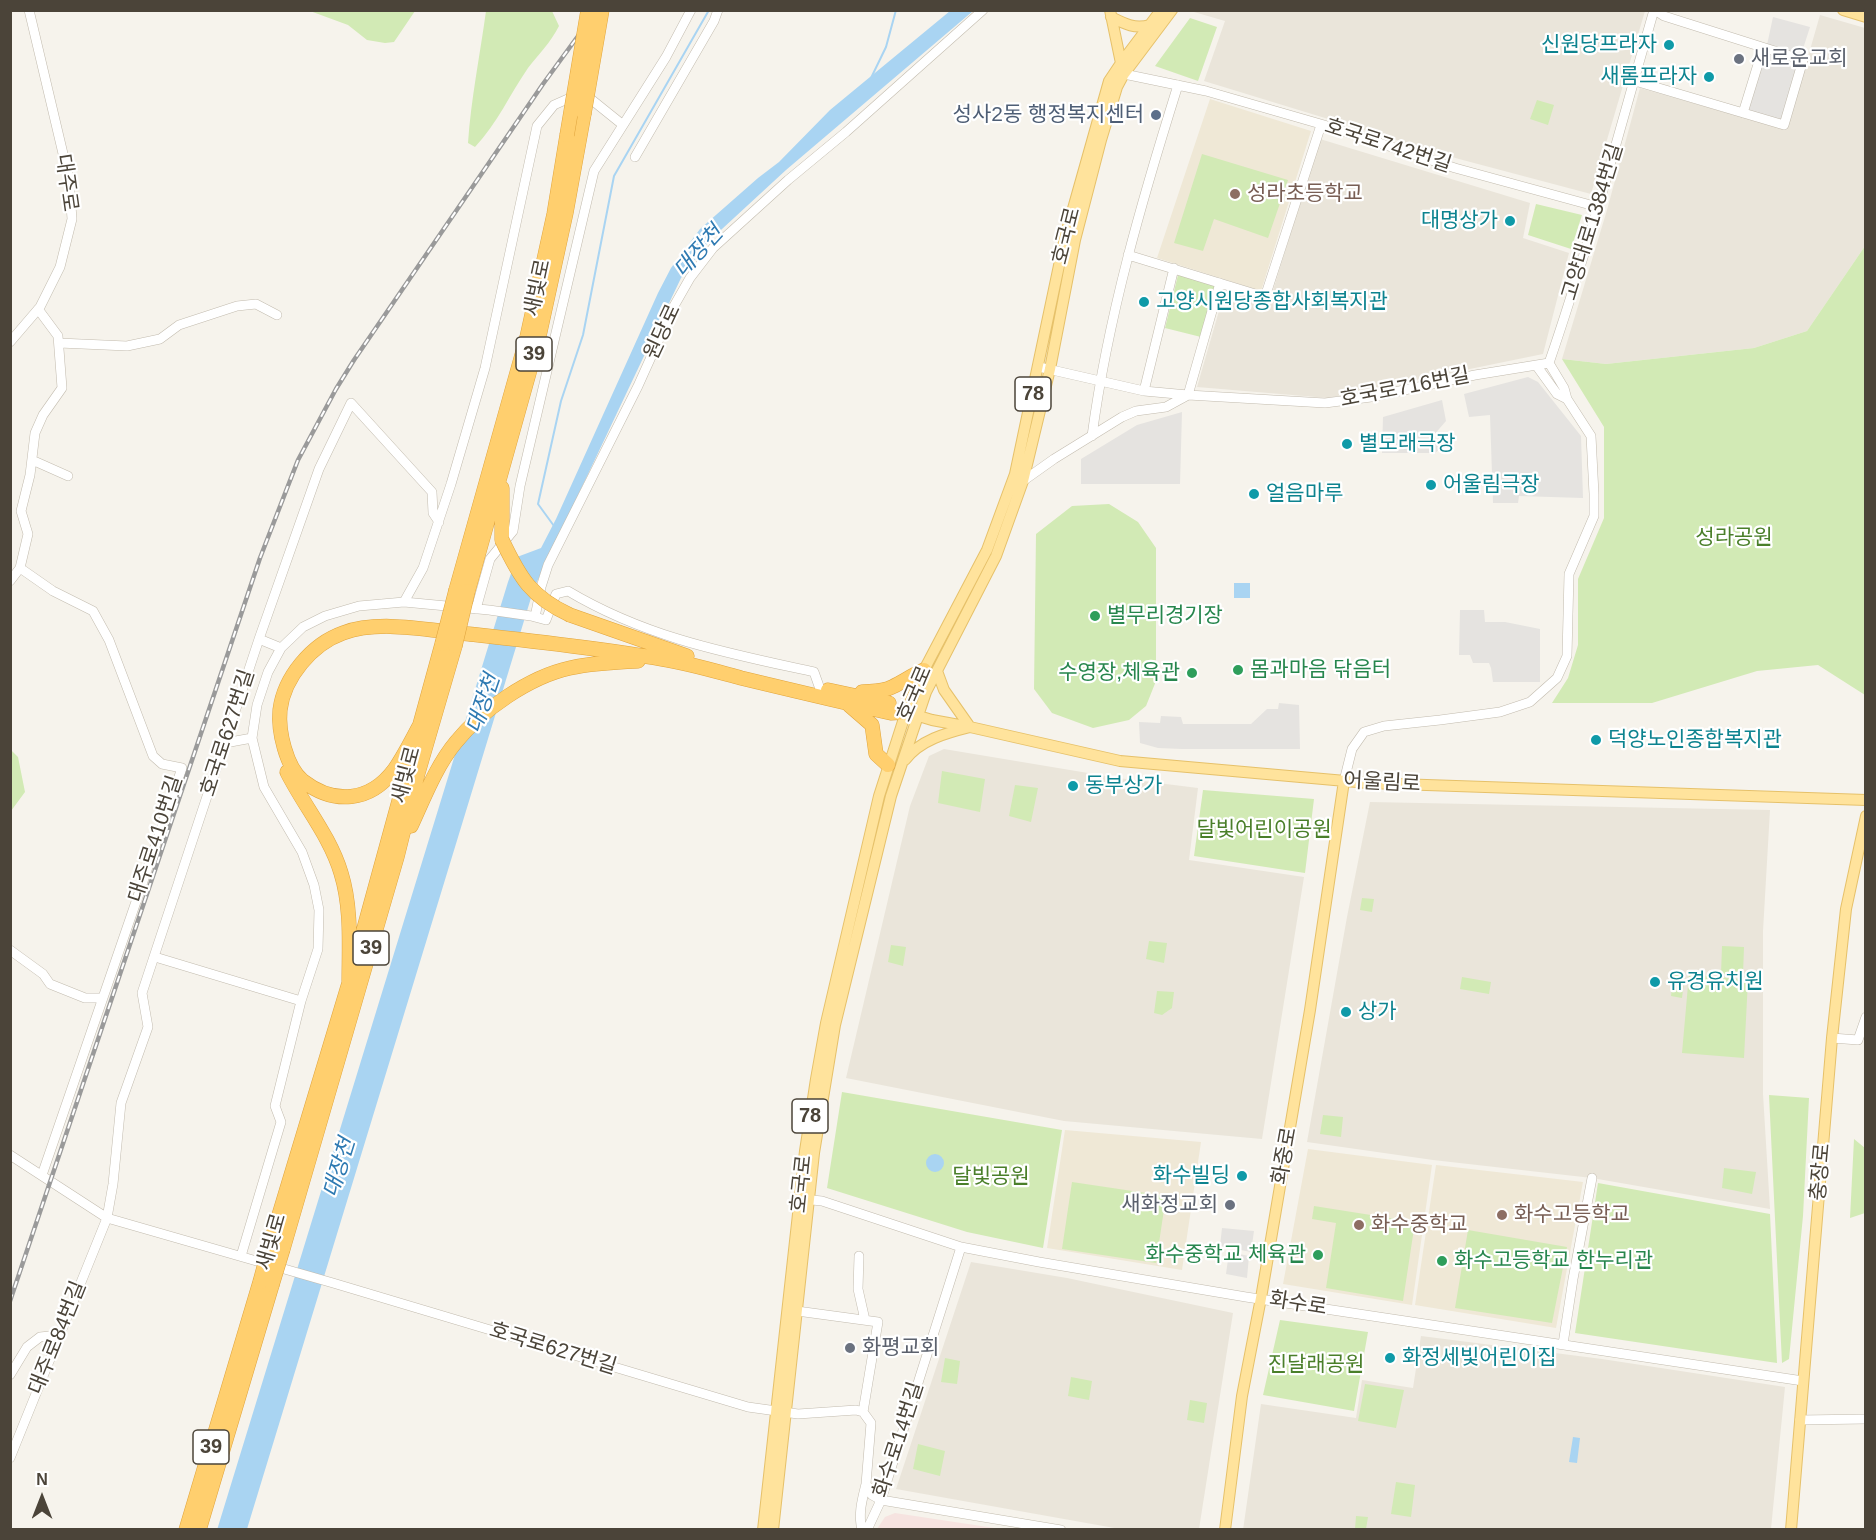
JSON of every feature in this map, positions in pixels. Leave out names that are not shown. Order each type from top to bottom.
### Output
[{"type":"highway","name":"새빛로","points":[[199,1530],[266,1284],[397,857],[448,645],[527,337],[554,214],[588,10]]},
{"type":"highway","name":"새빛로","points":[[462,590],[502,467],[538,341],[566,213],[602,10]]},
{"type":"highway","points":[[502,467],[502,540],[514,566],[525,582],[538,596],[555,608],[677,653],[820,689],[891,713],[911,714]]},
{"type":"highway","points":[[349,983],[348,909],[341,873],[326,837],[279,754],[275,731],[275,706],[285,676],[302,652],[326,633],[345,624],[404,621],[465,631]]},
{"type":"highway","points":[[421,723],[393,771],[376,788],[359,796],[341,797],[322,793],[301,779],[290,762],[281,740],[280,709],[290,680],[307,656],[328,640],[344,632],[369,627],[465,631],[558,640],[713,662]]},
{"type":"highway","points":[[558,640],[664,659],[850,699],[872,724],[876,754],[895,765]]},
{"type":"highway","name":"새빛로","points":[[277,1247],[421,723],[448,645]]},
{"type":"highway","points":[[397,857],[434,777],[456,742],[489,710],[516,691],[568,668],[664,659]]},
{"type":"highway","points":[[850,699],[864,691],[878,691],[892,687],[912,675],[930,671]]},
{"type":"highway","name":"새빛로","points":[[186,1530],[243,1365]]},
{"type":"main road","name":"호국로","points":[[763,1530],[797,1311],[806,1141],[826,1023],[895,765],[911,714],[987,550],[1015,474],[1101,140],[1122,68],[1161,10]]},
{"type":"main road","name":"호국로","points":[[1122,68],[1172,10]]},
{"type":"main road","points":[[1843,10],[1866,17]]},
{"type":"main road","points":[[1110,14],[1129,26],[1138,28],[1150,25]]},
{"type":"main road","points":[[1110,14],[1122,68]]},
{"type":"main road","name":"호국로","points":[[930,671],[996,556],[1023,481],[1044,368]]},
{"type":"main road","points":[[895,765],[922,744],[938,736],[970,727],[930,671]]},
{"type":"main road","name":"어울림로","points":[[911,714],[1120,761],[1344,781],[1866,800]]},
{"type":"main road","name":"화중로","points":[[1225,1530],[1242,1396],[1310,1010],[1344,781]]},
{"type":"main road","name":"충장로","points":[[1791,1530],[1832,1038],[1846,909],[1866,816]]},
{"type":"main road","name":"호국로","points":[[773,1530],[781,1413],[804,1199]]},
{"type":"street","name":"대주로","points":[[10,342],[38,309],[60,267],[72,219],[69,179],[29,10]]},
{"type":"street","points":[[476,609],[490,559],[513,531],[520,486],[594,171],[666,57],[692,10]]},
{"type":"street","points":[[635,157],[714,21],[718,10]]},
{"type":"street","name":"원당로","points":[[533,616],[548,565],[638,386],[674,306],[690,278],[713,248],[983,10]]},
{"type":"street","name":"고양대로1384번길","points":[[1549,363],[1598,207],[1654,10],[1664,16],[1803,60],[1784,125],[1743,113]]},
{"type":"street","points":[[1635,81],[1743,113],[1763,48]]},
{"type":"street","name":"호국로742번길","points":[[1122,68],[1321,124],[1455,168],[1598,207]]},
{"type":"street","points":[[1092,436],[1100,381],[1128,255],[1178,84]]},
{"type":"street","points":[[404,602],[423,568],[485,368],[537,126],[554,105],[572,97],[592,100],[623,125]]},
{"type":"street","points":[[1128,255],[1265,297],[1321,124]]},
{"type":"street","points":[[1144,391],[1174,268]]},
{"type":"street","points":[[1023,481],[1122,417],[1136,411],[1166,407],[1188,395],[1220,283]]},
{"type":"street","points":[[59,343],[127,346],[160,339],[179,325],[237,306],[256,304],[277,315]]},
{"type":"street","points":[[10,581],[20,568],[28,534],[21,511],[32,460],[35,433],[43,415],[62,388],[58,336],[38,309]]},
{"type":"street","points":[[1344,781],[1352,749],[1364,732],[1384,726],[1500,712],[1530,702],[1557,678],[1567,656],[1569,574],[1594,516],[1591,436],[1567,399],[1564,388],[1549,363]]},
{"type":"street","name":"호국로716번길","points":[[1044,368],[1144,391],[1325,403],[1371,397],[1475,375],[1549,363]]},
{"type":"street","points":[[1536,365],[1557,393],[1567,399]]},
{"type":"street","name":"호국로627번길","points":[[107,1218],[113,1184],[121,1104],[148,1027],[142,993],[319,469],[351,403],[432,492],[433,513],[438,522]]},
{"type":"street","points":[[32,460],[68,476]]},
{"type":"street","points":[[10,511],[21,511]]},
{"type":"street","name":"대주로410번길","points":[[20,568],[53,591],[93,611],[109,640],[153,756],[162,764],[182,768],[42,1175]]},
{"type":"street","points":[[10,1155],[107,1218],[241,1256],[281,1122],[275,1106],[301,1001],[318,949],[319,910],[314,885],[302,852],[264,787],[252,738],[257,705],[268,672],[281,648],[303,627],[326,616],[358,606],[404,602],[489,610],[546,620],[556,594],[568,591],[592,605],[672,638],[814,672],[820,689]]},
{"type":"street","points":[[260,639],[281,648]]},
{"type":"street","points":[[225,743],[252,738]]},
{"type":"street","points":[[10,950],[43,974],[50,984],[86,998],[103,998]]},
{"type":"street","points":[[155,957],[301,1001]]},
{"type":"street","points":[[1832,1038],[1858,1040],[1866,1017]]},
{"type":"street","points":[[1563,1344],[1592,1178]]},
{"type":"street","name":"화수로","points":[[804,1199],[822,1201],[961,1247],[1039,1262],[1803,1381]]},
{"type":"street","name":"대주로84번길","points":[[10,1458],[107,1218]]},
{"type":"street","name":"화수로14번길","points":[[867,1530],[881,1500],[961,1247]]},
{"type":"street","name":"호국로627번길","points":[[241,1256],[744,1406],[781,1413]]},
{"type":"street","points":[[859,1256],[858,1289],[865,1320]]},
{"type":"street","points":[[797,1311],[878,1322],[863,1412]]},
{"type":"street","points":[[10,1375],[27,1347],[40,1337],[59,1335]]},
{"type":"street","points":[[781,1413],[856,1410],[863,1412],[871,1422],[866,1484],[861,1505],[861,1530]]},
{"type":"street","points":[[1800,1420],[1866,1419]]},
{"type":"street","points":[[866,1484],[872,1495],[881,1500],[1061,1530]]},
{"type":"shaded area","points":[[1195,10],[1645,11],[1591,194],[1459,159],[1204,81],[1225,21],[1194,12]]},
{"type":"shaded area","points":[[1820,15],[1865,28],[1865,246],[1807,331],[1754,348],[1606,364],[1562,359],[1607,210],[1640,88],[1787,130]]},
{"type":"shaded area","points":[[1773,17],[1810,27],[1801,55],[1767,45]]},
{"type":"shaded area","points":[[1766,53],[1798,63],[1781,121],[1748,112]]},
{"type":"shaded area","name":"성라초등학교","points":[[1210,99],[1311,131],[1261,291],[1157,258]]},
{"type":"shaded area","points":[[1320,139],[1530,203],[1523,238],[1569,253],[1543,354],[1328,398],[1197,387],[1225,290],[1269,303]]},
{"type":"shaded area","points":[[1528,377],[1538,382],[1581,436],[1583,498],[1519,496],[1518,503],[1493,503],[1490,415],[1469,417],[1464,394]]},
{"type":"shaded area","points":[[1442,400],[1446,421],[1433,436],[1443,446],[1435,453],[1382,453],[1383,417]]},
{"type":"shaded area","points":[[1182,412],[1180,484],[1081,484],[1081,459],[1137,425]]},
{"type":"shaded area","points":[[1460,610],[1484,610],[1485,622],[1505,622],[1540,629],[1540,682],[1493,682],[1489,663],[1473,663],[1470,655],[1459,655]]},
{"type":"shaded area","points":[[1279,703],[1299,705],[1300,749],[1182,749],[1158,748],[1140,743],[1139,722],[1160,723],[1161,716],[1181,717],[1183,724],[1251,724],[1267,709],[1278,709]]},
{"type":"shaded area","points":[[944,749],[1118,778],[1198,788],[1189,860],[1304,877],[1262,1139],[1064,1121],[846,1078],[910,806],[929,756]]},
{"type":"shaded area","points":[[1370,802],[1770,810],[1763,931],[1763,1094],[1770,1209],[1592,1178],[1433,1160],[1307,1142]]},
{"type":"shaded area","points":[[1065,1130],[1201,1142],[1182,1270],[1047,1248]]},
{"type":"shaded area","name":"화수중학교","points":[[1308,1149],[1432,1165],[1412,1305],[1283,1284]]},
{"type":"shaded area","name":"화수고등학교","points":[[1436,1165],[1583,1182],[1556,1328],[1415,1305]]},
{"type":"shaded area","points":[[1222,1228],[1254,1231],[1251,1252],[1220,1246]]},
{"type":"shaded area","points":[[1229,1252],[1249,1256],[1247,1278],[1226,1274]]},
{"type":"shaded area","points":[[971,1262],[1067,1278],[1233,1313],[1199,1529],[1120,1529],[896,1489]]},
{"type":"shaded area","points":[[1421,1336],[1602,1359],[1785,1387],[1771,1529],[1243,1530],[1261,1404],[1356,1418],[1362,1380],[1413,1388]]},
{"type":"shaded area","points":[[895,1513],[1001,1529],[877,1529],[885,1517]]},
{"type":"green space","points":[[415,10],[394,42],[385,43],[367,40],[348,25],[310,11]]},
{"type":"green space","points":[[486,11],[552,11],[559,26],[549,43],[528,68],[490,129],[475,147],[468,143]]},
{"type":"green space","points":[[1190,18],[1217,27],[1198,81],[1155,66]]},
{"type":"green space","points":[[1537,100],[1554,105],[1548,125],[1530,119]]},
{"type":"green space","points":[[1202,154],[1288,180],[1268,238],[1214,219],[1203,251],[1174,243]]},
{"type":"green space","points":[[1536,204],[1582,215],[1571,249],[1528,235]]},
{"type":"green space","name":"성라공원","points":[[1865,246],[1865,695],[1818,665],[1757,671],[1652,703],[1552,703],[1568,678],[1578,645],[1578,579],[1604,518],[1604,427],[1562,359],[1606,364],[1754,348],[1807,331]]},
{"type":"green space","points":[[1178,275],[1215,285],[1201,337],[1165,328]]},
{"type":"green space","points":[[1109,504],[1138,522],[1156,548],[1156,681],[1146,706],[1129,720],[1093,728],[1052,713],[1034,689],[1036,534],[1072,506]]},
{"type":"green space","points":[[11,750],[18,757],[25,792],[11,811]]},
{"type":"green space","points":[[942,771],[985,779],[980,812],[938,803]]},
{"type":"green space","points":[[1015,785],[1038,788],[1031,822],[1009,816]]},
{"type":"green space","name":"달빛어린이공원","points":[[1203,790],[1314,799],[1305,873],[1194,856]]},
{"type":"green space","points":[[1362,898],[1374,899],[1372,912],[1360,910]]},
{"type":"green space","points":[[1149,941],[1167,943],[1164,963],[1146,959]]},
{"type":"green space","points":[[891,945],[906,947],[903,966],[888,962]]},
{"type":"green space","points":[[1722,946],[1744,947],[1743,975],[1721,974]]},
{"type":"green space","points":[[1674,973],[1685,974],[1682,998],[1671,996]]},
{"type":"green space","points":[[1689,974],[1748,980],[1744,1058],[1682,1053]]},
{"type":"green space","points":[[1462,977],[1491,982],[1489,994],[1460,989]]},
{"type":"green space","points":[[1157,991],[1174,992],[1172,1008],[1162,1015],[1154,1013]]},
{"type":"green space","name":"달빛공원","points":[[842,1092],[1062,1130],[1043,1248],[967,1232],[827,1188]]},
{"type":"green space","points":[[1769,1095],[1809,1098],[1803,1216],[1789,1359],[1782,1363]]},
{"type":"green space","points":[[1323,1115],[1343,1117],[1341,1137],[1320,1134]]},
{"type":"green space","points":[[1854,1139],[1865,1148],[1865,1213],[1850,1218]]},
{"type":"green space","points":[[1724,1168],[1756,1172],[1752,1194],[1722,1188]]},
{"type":"green space","points":[[1072,1182],[1166,1196],[1156,1263],[1062,1249]]},
{"type":"green space","points":[[1598,1183],[1770,1214],[1777,1363],[1575,1333]]},
{"type":"green space","points":[[1314,1206],[1415,1222],[1403,1301],[1326,1288],[1336,1223],[1312,1219]]},
{"type":"green space","points":[[1468,1230],[1567,1247],[1552,1323],[1455,1308]]},
{"type":"green space","name":"진달래공원","points":[[1280,1320],[1368,1332],[1354,1411],[1263,1395]]},
{"type":"green space","points":[[945,1358],[960,1361],[957,1384],[941,1382]]},
{"type":"green space","points":[[1071,1377],[1092,1381],[1089,1400],[1068,1396]]},
{"type":"green space","points":[[1365,1384],[1404,1390],[1396,1428],[1358,1421]]},
{"type":"green space","points":[[1190,1400],[1207,1403],[1204,1423],[1187,1420]]},
{"type":"green space","points":[[918,1444],[945,1451],[940,1476],[913,1469]]},
{"type":"green space","points":[[1396,1482],[1415,1485],[1411,1517],[1391,1514]]},
{"type":"green space","points":[[1356,1516],[1368,1517],[1366,1529],[1355,1529]]},
{"type":"water","name":"대장천","points":[[950,11],[973,11],[786,170],[709,241],[681,278],[534,588],[247,1529],[217,1530],[517,557],[541,548],[658,293],[671,268],[700,229],[779,162],[830,110]]},
{"type":"water","points":[[1234,583],[1250,583],[1250,598],[1234,598]]},
{"type":"water","points":[[935,1154],[941,1157],[944,1163],[941,1169],[935,1172],[929,1169],[926,1163],[929,1157]]},
{"type":"water","points":[[1573,1437],[1580,1438],[1577,1463],[1569,1462]]},
{"type":"waterway","points":[[554,526],[538,504],[561,401],[583,335],[614,176],[709,10]]},
{"type":"waterway","points":[[871,78],[886,47],[896,10]]},
{"type":"railway","points":[[10,1301],[260,558],[298,460],[354,360],[543,84],[597,10]]},
{"type":"place","name":"신원당프라자","points":[[1669,45]]},
{"type":"place","name":"새로운교회","points":[[1739,59]]},
{"type":"place","name":"새롬프라자","points":[[1709,77]]},
{"type":"place","name":"성사2동 행정복지센터","points":[[1156,115]]},
{"type":"place","name":"성라초등학교","points":[[1235,194]]},
{"type":"place","name":"대명상가","points":[[1510,221]]},
{"type":"place","name":"고양시원당종합사회복지관","points":[[1144,302]]},
{"type":"place","name":"별모래극장","points":[[1347,444]]},
{"type":"place","name":"어울림극장","points":[[1431,485]]},
{"type":"place","name":"얼음마루","points":[[1254,494]]},
{"type":"place","name":"별무리경기장","points":[[1095,616]]},
{"type":"place","name":"몸과마음 닦음터","points":[[1238,670]]},
{"type":"place","name":"수영장,체육관","points":[[1192,673]]},
{"type":"place","name":"덕양노인종합복지관","points":[[1596,740]]},
{"type":"place","name":"동부상가","points":[[1073,786]]},
{"type":"place","name":"유경유치원","points":[[1655,982]]},
{"type":"place","name":"상가","points":[[1346,1012]]},
{"type":"place","name":"화수빌딩","points":[[1242,1176]]},
{"type":"place","name":"새화정교회","points":[[1230,1205]]},
{"type":"place","name":"화수고등학교","points":[[1502,1215]]},
{"type":"place","name":"화수중학교","points":[[1359,1225]]},
{"type":"place","name":"화수중학교 체육관","points":[[1318,1255]]},
{"type":"place","name":"화수고등학교 한누리관","points":[[1442,1261]]},
{"type":"place","name":"화평교회","points":[[850,1348]]},
{"type":"place","name":"화정세빛어린이집","points":[[1390,1358]]}]
